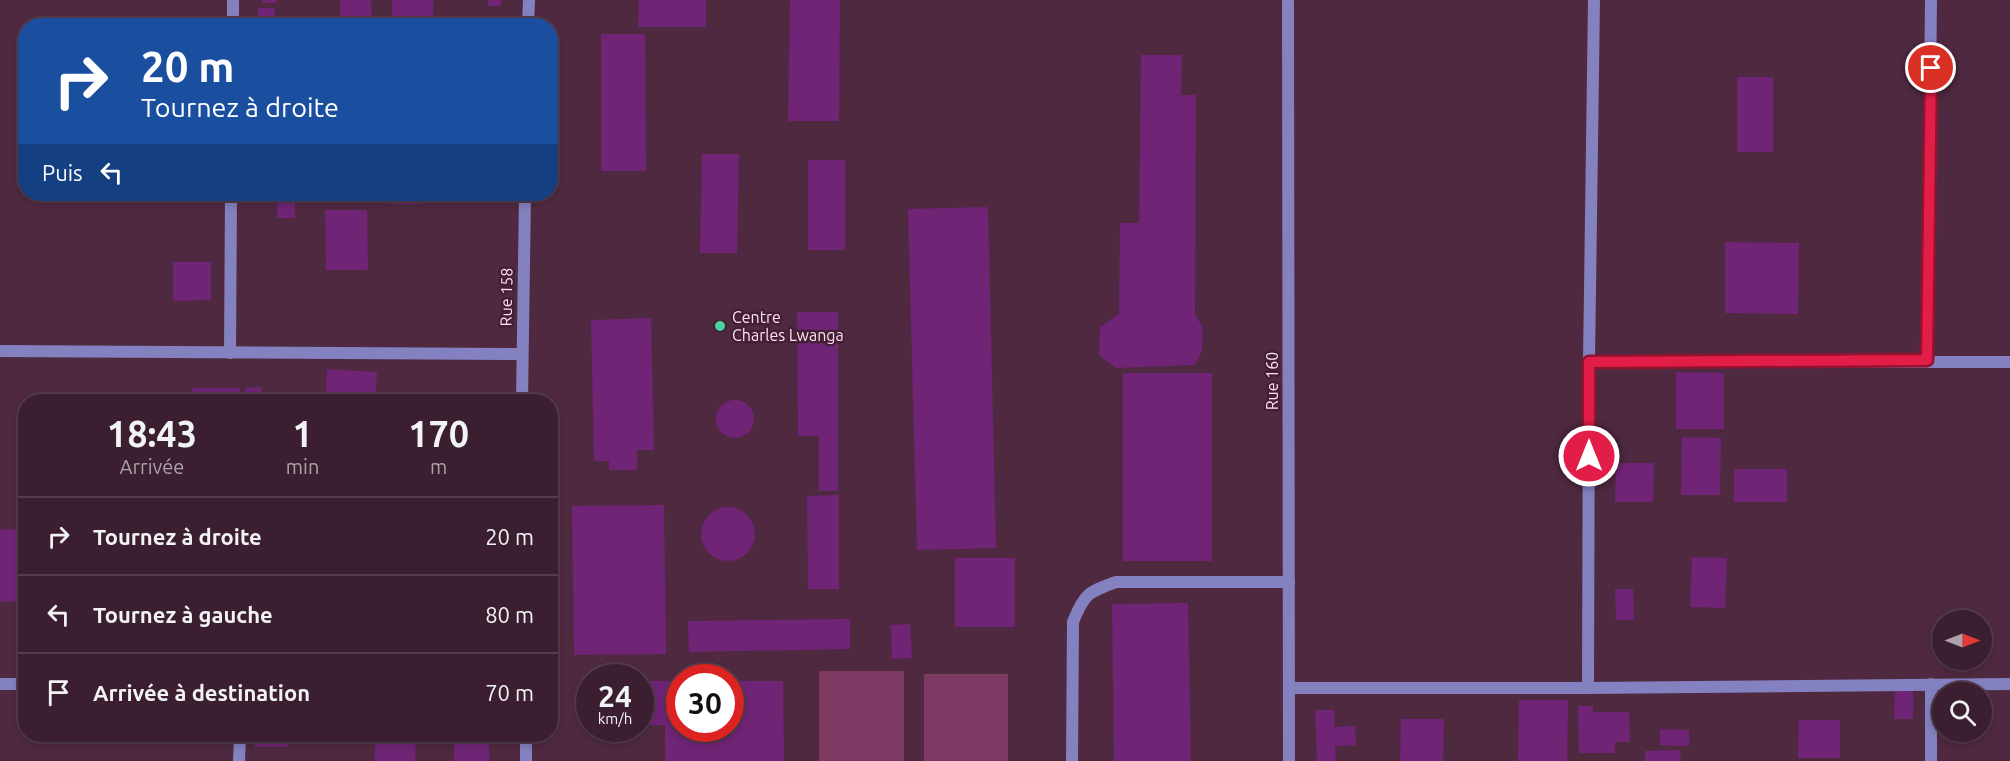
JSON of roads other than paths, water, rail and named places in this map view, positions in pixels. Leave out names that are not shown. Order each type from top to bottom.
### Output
[{"type":"street","points":[[233,0],[233,18]]},
{"type":"street","points":[[528,18],[529,0]]},
{"type":"street","name":"Rue 160","points":[[1288,0],[1289,761]]},
{"type":"street","points":[[1588,688],[1589,362],[1594,0]]},
{"type":"street","points":[[1927,360],[1931,0]]},
{"type":"street","points":[[230,353],[231,201]]},
{"type":"street","name":"Rue 158","points":[[522,394],[525,201]]},
{"type":"street","points":[[0,351],[522,354]]},
{"type":"street","points":[[1589,362],[1927,360],[2010,362]]},
{"type":"street","points":[[1072,761],[1073,622],[1081,601],[1097,589],[1116,582],[1289,582]]},
{"type":"street","points":[[0,684],[18,684]]},
{"type":"street","points":[[1931,684],[1931,761]]},
{"type":"street","points":[[1289,688],[2010,684]]},
{"type":"street","points":[[239,761],[240,742]]},
{"type":"street","points":[[526,742],[526,761]]},
{"type":"place","name":"Centre Charles Lwanga","points":[[720,326]]}]
